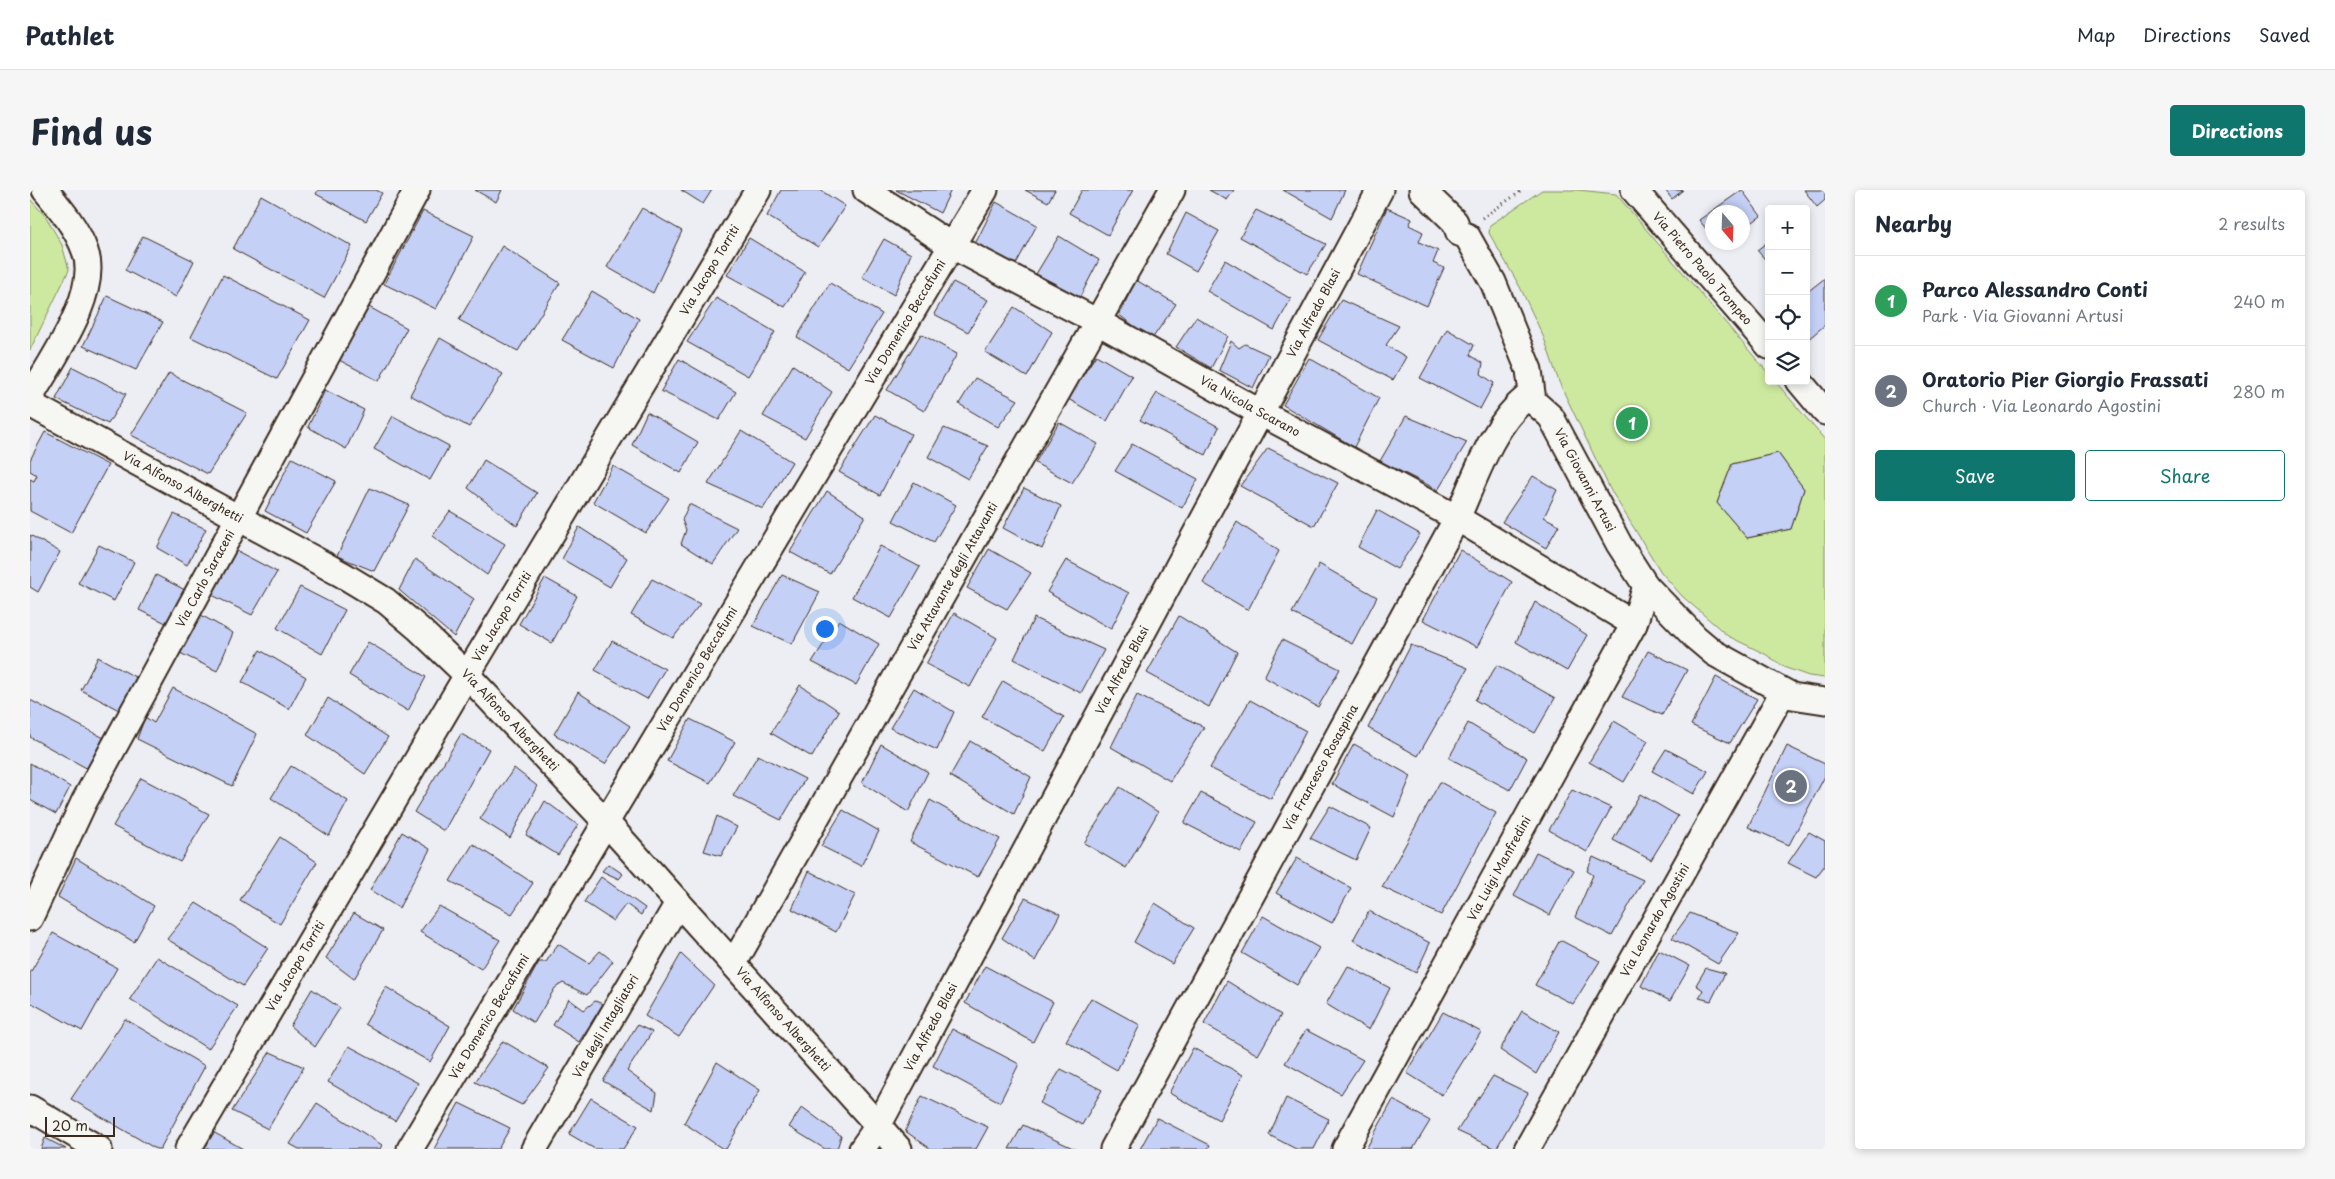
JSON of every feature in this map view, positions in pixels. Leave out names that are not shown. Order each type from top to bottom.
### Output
[{"type":"street","points":[[30,398],[77,314],[86,290],[88,274],[86,252],[81,241],[46,190]]},
{"type":"street","name":"Via Carlo Saraceni","points":[[30,918],[84,802],[417,190]]},
{"type":"street","name":"Via Jacopo Torriti","points":[[188,1149],[467,675],[758,190]]},
{"type":"street","name":"Via Nicola Scarano","points":[[866,190],[952,246],[1098,322],[1261,413],[1457,518],[1634,624]]},
{"type":"street","name":"Via Domenico Beccafumi","points":[[410,1149],[985,190]]},
{"type":"street","name":"Via Attavante degli Attavanti","points":[[734,963],[1172,190]]},
{"type":"street","name":"Via Alfredo Blasi","points":[[862,1149],[878,1126],[1380,190]]},
{"type":"street","points":[[1422,190],[1455,222],[1458,233],[1467,236],[1493,282],[1529,370],[1533,401]]},
{"type":"street","name":"Via Pietro Paolo Trompeo","points":[[1634,190],[1765,341]]},
{"type":"street","points":[[1802,385],[1825,412]]},
{"type":"street","name":"Via Francesco Rosaspina","points":[[1113,1149],[1457,518],[1505,419],[1516,406],[1527,398],[1533,401]]},
{"type":"street","name":"Via Giovanni Artusi","points":[[1533,401],[1551,417],[1619,544],[1646,586],[1707,648],[1783,692],[1805,699],[1825,701]]},
{"type":"street","name":"Via Alfonso Alberghetti","points":[[30,404],[343,575],[386,602],[419,628],[467,675],[606,822],[899,1149]]},
{"type":"street","name":"Via Luigi Manfredini","points":[[1345,1149],[1634,624],[1646,586]]},
{"type":"street","name":"Via Leonardo Agostini","points":[[1527,1149],[1783,692]]},
{"type":"street","name":"Via degli Intagliatori","points":[[534,1149],[678,903]]},
{"type":"street","points":[[32,1109],[99,1149]]},
{"type":"path","points":[[1458,233],[1523,190]]},
{"type":"green space","points":[[1542,190],[1578,190],[1616,194],[1765,369],[1765,385],[1778,385],[1825,440],[1825,678],[1809,676],[1786,668],[1765,654],[1728,636],[1682,596],[1661,572],[1610,489],[1559,382],[1544,338],[1520,287],[1489,233],[1490,225]],"holes":[[[1778,453],[1804,489],[1791,529],[1747,538],[1717,503],[1732,464]]]},
{"type":"green space","points":[[30,199],[46,217],[62,245],[69,270],[30,350]]},
{"type":"building","points":[[318,190],[376,190],[382,193],[366,221],[316,194]]},
{"type":"building","points":[[475,190],[502,190],[496,202]]},
{"type":"building","points":[[681,190],[712,190],[703,204]]},
{"type":"building","points":[[781,190],[820,190],[845,206],[818,247],[767,216]]},
{"type":"building","points":[[896,190],[951,190],[940,213]]},
{"type":"building","points":[[1025,190],[1055,190],[1048,202]]},
{"type":"building","points":[[1082,190],[1133,190],[1108,235],[1069,213]]},
{"type":"building","points":[[1209,190],[1234,190],[1227,200]]},
{"type":"building","points":[[1283,190],[1345,190],[1332,218]]},
{"type":"building","points":[[1665,190],[1683,190],[1672,199]]},
{"type":"building","points":[[1742,190],[1761,216],[1750,224],[1750,205],[1720,205]]},
{"type":"building","points":[[1804,190],[1825,190],[1825,200],[1817,207]]},
{"type":"building","points":[[261,195],[352,246],[324,298],[233,249]]},
{"type":"building","points":[[996,202],[1037,225],[1016,264],[975,244]]},
{"type":"building","points":[[642,208],[682,231],[653,293],[607,267]]},
{"type":"building","points":[[1387,208],[1412,219],[1409,225],[1423,232],[1419,242],[1438,251],[1433,263],[1444,268],[1427,306],[1357,274]]},
{"type":"building","points":[[1256,210],[1326,244],[1307,274],[1240,237]]},
{"type":"building","points":[[423,211],[474,236],[436,309],[384,284]]},
{"type":"building","points":[[1186,213],[1219,231],[1196,271],[1166,254]]},
{"type":"building","points":[[1705,216],[1705,227],[1699,220]]},
{"type":"building","points":[[143,236],[194,261],[176,297],[125,270]]},
{"type":"building","points":[[1059,236],[1099,260],[1080,297],[1036,274]]},
{"type":"building","points":[[749,238],[805,272],[785,307],[727,275]]},
{"type":"building","points":[[884,239],[911,254],[894,295],[862,277]]},
{"type":"building","points":[[1765,244],[1765,259],[1757,250]]},
{"type":"building","points":[[502,246],[560,283],[518,351],[459,320]]},
{"type":"building","points":[[1225,260],[1291,299],[1274,330],[1207,291]]},
{"type":"building","points":[[223,275],[310,320],[277,379],[191,337]]},
{"type":"building","points":[[1825,278],[1825,325],[1810,338],[1810,295],[1810,290]]},
{"type":"building","points":[[1136,280],[1176,304],[1152,339],[1119,315]]},
{"type":"building","points":[[953,282],[988,300],[968,332],[934,314]]},
{"type":"building","points":[[830,283],[882,314],[848,368],[797,337]]},
{"type":"building","points":[[592,291],[639,319],[614,368],[562,340]]},
{"type":"building","points":[[107,296],[163,322],[136,370],[83,346]]},
{"type":"building","points":[[716,298],[775,332],[748,376],[687,342]]},
{"type":"building","points":[[1341,300],[1399,326],[1386,345],[1406,357],[1393,380],[1318,340]]},
{"type":"building","points":[[369,307],[407,328],[379,381],[339,360]]},
{"type":"building","points":[[1014,307],[1052,332],[1027,377],[985,352]]},
{"type":"building","points":[[1196,317],[1228,336],[1211,368],[1176,347]]},
{"type":"building","points":[[1447,329],[1474,345],[1470,355],[1483,363],[1481,374],[1494,383],[1480,409],[1420,378]]},
{"type":"building","points":[[921,334],[957,354],[924,411],[887,390]]},
{"type":"building","points":[[440,338],[503,374],[469,427],[410,395]]},
{"type":"building","points":[[1231,341],[1239,348],[1245,344],[1269,355],[1253,388],[1219,370]]},
{"type":"building","points":[[1096,355],[1132,376],[1107,421],[1068,399]]},
{"type":"building","points":[[1309,358],[1379,398],[1354,447],[1283,405]]},
{"type":"building","points":[[679,359],[736,392],[719,420],[661,391]]},
{"type":"building","points":[[793,365],[832,392],[805,438],[763,416]]},
{"type":"building","points":[[73,367],[126,394],[108,424],[56,399]]},
{"type":"building","points":[[169,373],[247,413],[208,474],[131,435]]},
{"type":"building","points":[[975,378],[1018,400],[998,427],[959,404]]},
{"type":"building","points":[[325,390],[364,410],[346,449],[308,427]]},
{"type":"building","points":[[1157,393],[1219,427],[1206,455],[1140,420]]},
{"type":"building","points":[[647,412],[698,442],[681,473],[632,445]]},
{"type":"building","points":[[875,415],[911,434],[880,495],[839,472]]},
{"type":"building","points":[[393,416],[449,446],[430,480],[374,449]]},
{"type":"building","points":[[1406,416],[1467,442],[1438,490],[1380,461]]},
{"type":"building","points":[[1059,422],[1098,444],[1072,483],[1035,463]]},
{"type":"building","points":[[944,428],[988,446],[968,479],[928,457]]},
{"type":"building","points":[[741,431],[792,462],[763,509],[708,484]]},
{"type":"building","points":[[45,432],[108,465],[71,533],[30,511],[30,479],[34,481],[37,475],[30,471],[30,460]]},
{"type":"building","points":[[1132,444],[1198,479],[1182,508],[1115,471]]},
{"type":"building","points":[[1268,448],[1338,483],[1314,526],[1240,486]]},
{"type":"building","points":[[1778,453],[1804,489],[1791,529],[1747,538],[1717,503],[1732,464]]},
{"type":"building","points":[[292,458],[336,481],[306,533],[265,511]]},
{"type":"building","points":[[484,460],[537,493],[517,526],[468,488]]},
{"type":"building","points":[[613,466],[669,498],[646,533],[593,502]]},
{"type":"building","points":[[1533,476],[1557,490],[1544,517],[1559,525],[1546,548],[1502,522]]},
{"type":"building","points":[[914,482],[956,505],[934,542],[893,521]]},
{"type":"building","points":[[370,488],[409,505],[374,571],[337,556]]},
{"type":"building","points":[[1024,488],[1061,506],[1042,549],[1003,528]]},
{"type":"building","points":[[827,491],[865,516],[830,574],[790,552]]},
{"type":"building","points":[[689,504],[737,528],[713,564],[681,544],[686,530],[682,520]]},
{"type":"building","points":[[1377,510],[1420,534],[1397,569],[1358,547]]},
{"type":"building","points":[[450,511],[505,544],[487,575],[432,536]]},
{"type":"building","points":[[174,514],[206,529],[187,565],[157,548]]},
{"type":"building","points":[[1237,522],[1279,551],[1248,610],[1203,583]]},
{"type":"building","points":[[579,527],[627,558],[610,587],[562,559]]},
{"type":"building","points":[[30,535],[60,552],[38,592],[30,587]]},
{"type":"building","points":[[99,545],[134,562],[114,601],[78,583]]},
{"type":"building","points":[[880,546],[920,567],[891,618],[852,597]]},
{"type":"building","points":[[989,549],[1031,573],[1007,609],[967,588]]},
{"type":"building","points":[[235,550],[277,572],[252,615],[210,594]]},
{"type":"building","points":[[1460,550],[1512,582],[1477,647],[1423,620]]},
{"type":"building","points":[[415,559],[474,599],[454,637],[399,590]]},
{"type":"building","points":[[1066,560],[1129,593],[1111,629],[1047,592]]},
{"type":"building","points":[[1319,564],[1377,597],[1352,644],[1292,613]]},
{"type":"building","points":[[156,575],[187,591],[170,625],[139,610]]},
{"type":"building","points":[[782,575],[820,592],[792,644],[753,626]]},
{"type":"building","points":[[545,578],[577,596],[552,643],[519,624]]},
{"type":"building","points":[[652,579],[700,604],[673,638],[631,615]]},
{"type":"building","points":[[300,587],[345,610],[322,654],[277,628]]},
{"type":"building","points":[[1535,602],[1587,635],[1567,671],[1516,642]]},
{"type":"building","points":[[954,613],[997,638],[970,687],[926,664]]},
{"type":"building","points":[[201,615],[233,633],[217,671],[180,653]]},
{"type":"building","points":[[1179,616],[1237,652],[1209,707],[1147,673]]},
{"type":"building","points":[[1034,618],[1104,650],[1081,693],[1014,659]]},
{"type":"building","points":[[839,620],[879,644],[856,685],[812,662]]},
{"type":"building","points":[[1282,640],[1340,669],[1318,707],[1264,677]]},
{"type":"building","points":[[612,641],[665,669],[647,699],[595,670]]},
{"type":"building","points":[[368,642],[426,677],[408,711],[349,675]]},
{"type":"building","points":[[1411,645],[1468,668],[1418,756],[1368,728]]},
{"type":"building","points":[[260,650],[306,677],[289,709],[242,682]]},
{"type":"building","points":[[1648,651],[1687,670],[1662,715],[1622,697]]},
{"type":"building","points":[[98,657],[139,679],[119,710],[81,690]]},
{"type":"building","points":[[1497,665],[1555,698],[1535,733],[1475,700]]},
{"type":"building","points":[[1716,677],[1757,699],[1730,743],[1691,725]]},
{"type":"building","points":[[1003,681],[1064,717],[1045,751],[982,717]]},
{"type":"building","points":[[800,685],[839,711],[812,757],[771,733]]},
{"type":"building","points":[[173,688],[257,734],[232,786],[137,739],[145,717],[154,723]]},
{"type":"building","points":[[914,688],[954,712],[937,750],[890,728]]},
{"type":"building","points":[[578,692],[630,726],[605,764],[554,734]]},
{"type":"building","points":[[1137,695],[1204,727],[1170,781],[1111,747]]},
{"type":"building","points":[[328,698],[388,737],[365,774],[307,735]]},
{"type":"building","points":[[30,700],[106,739],[90,770],[30,737]]},
{"type":"building","points":[[1250,700],[1306,731],[1271,799],[1210,768]]},
{"type":"building","points":[[690,719],[735,742],[710,783],[667,761]]},
{"type":"building","points":[[1614,721],[1648,741],[1624,782],[1589,762]]},
{"type":"building","points":[[1468,723],[1527,758],[1510,790],[1449,758]]},
{"type":"building","points":[[461,734],[489,749],[444,831],[414,812]]},
{"type":"building","points":[[970,741],[1031,777],[1014,814],[950,776]]},
{"type":"building","points":[[881,744],[928,772],[908,812],[862,783]]},
{"type":"building","points":[[1354,744],[1411,776],[1394,817],[1332,784]]},
{"type":"building","points":[[1787,746],[1825,764],[1825,776],[1789,845],[1748,827]]},
{"type":"building","points":[[1666,749],[1708,771],[1694,794],[1652,771]]},
{"type":"building","points":[[758,755],[805,779],[781,820],[733,796]]},
{"type":"building","points":[[30,763],[70,787],[56,814],[30,800]]},
{"type":"building","points":[[291,766],[348,801],[329,836],[271,798]]},
{"type":"building","points":[[514,768],[537,786],[510,838],[480,819]]},
{"type":"building","points":[[141,778],[209,814],[180,862],[113,826]]},
{"type":"building","points":[[1440,782],[1496,813],[1441,915],[1382,887]]},
{"type":"building","points":[[1120,787],[1158,812],[1126,868],[1084,843]]},
{"type":"building","points":[[1572,790],[1611,808],[1587,852],[1549,830]]},
{"type":"building","points":[[1201,793],[1257,822],[1241,852],[1184,823]]},
{"type":"building","points":[[1640,794],[1678,816],[1651,860],[1613,840]]},
{"type":"building","points":[[930,800],[1000,839],[978,877],[910,842]]},
{"type":"building","points":[[545,801],[578,825],[558,855],[526,835]]},
{"type":"building","points":[[1330,806],[1371,828],[1356,860],[1310,838]]},
{"type":"building","points":[[843,810],[879,831],[861,866],[821,846]]},
{"type":"building","points":[[717,816],[737,827],[721,856],[704,851]]},
{"type":"building","points":[[402,832],[430,849],[399,908],[370,890]]},
{"type":"building","points":[[1809,832],[1825,841],[1825,865],[1816,877],[1788,863]]},
{"type":"building","points":[[280,837],[317,862],[280,924],[240,900]]},
{"type":"building","points":[[473,844],[533,883],[512,914],[450,881]]},
{"type":"building","points":[[1536,852],[1574,870],[1550,915],[1514,896]]},
{"type":"building","points":[[1593,857],[1643,880],[1612,936],[1575,917],[1593,875],[1587,871]]},
{"type":"building","points":[[76,858],[154,906],[134,942],[58,897]]},
{"type":"building","points":[[1297,858],[1351,888],[1332,923],[1276,893]]},
{"type":"building","points":[[608,864],[623,874],[619,879],[602,871]]},
{"type":"building","points":[[809,871],[855,895],[836,932],[792,909]]},
{"type":"building","points":[[601,877],[645,908],[641,915],[626,904],[613,921],[584,902]]},
{"type":"building","points":[[1025,898],[1060,914],[1035,961],[1002,938]]},
{"type":"building","points":[[196,903],[268,948],[243,986],[167,939]]},
{"type":"building","points":[[1155,903],[1194,928],[1172,964],[1134,942]]},
{"type":"building","points":[[439,906],[500,940],[481,969],[420,932]]},
{"type":"building","points":[[1369,911],[1430,943],[1416,973],[1353,940]]},
{"type":"building","points":[[354,913],[383,930],[354,979],[326,958]]},
{"type":"building","points":[[1690,913],[1739,933],[1718,964],[1672,938]]},
{"type":"building","points":[[1263,916],[1319,948],[1297,985],[1242,953]]},
{"type":"building","points":[[53,933],[117,968],[82,1031],[30,1002],[30,973]]},
{"type":"building","points":[[1560,940],[1600,961],[1573,1004],[1535,985]]},
{"type":"building","points":[[558,944],[589,963],[600,951],[613,961],[587,995],[563,983],[555,988],[534,1023],[513,1009],[539,962],[546,962]]},
{"type":"building","points":[[1659,950],[1690,966],[1670,1001],[1641,986]]},
{"type":"building","points":[[681,954],[714,985],[679,1037],[645,1016]]},
{"type":"building","points":[[157,957],[238,1006],[208,1049],[130,999]]},
{"type":"building","points":[[985,966],[1053,1002],[1033,1042],[965,1003]]},
{"type":"building","points":[[1348,966],[1390,988],[1369,1030],[1326,1004]]},
{"type":"building","points":[[1706,968],[1725,973],[1711,1001],[1699,998],[1703,990],[1696,985]]},
{"type":"building","points":[[1227,981],[1281,1015],[1258,1055],[1204,1024]]},
{"type":"building","points":[[386,987],[450,1026],[430,1062],[365,1024]]},
{"type":"building","points":[[312,989],[340,1008],[315,1047],[290,1026]]},
{"type":"building","points":[[1091,998],[1140,1025],[1117,1070],[1066,1041]]},
{"type":"building","points":[[569,999],[584,1010],[595,1001],[603,1004],[579,1042],[553,1025]]},
{"type":"building","points":[[1522,1011],[1559,1032],[1536,1074],[1500,1050]]},
{"type":"building","points":[[1443,1012],[1481,1032],[1442,1095],[1407,1073]]},
{"type":"building","points":[[125,1019],[205,1066],[160,1149],[156,1149],[71,1099]]},
{"type":"building","points":[[637,1025],[652,1032],[627,1071],[657,1093],[654,1110],[603,1081]]},
{"type":"building","points":[[952,1029],[1019,1064],[1000,1102],[933,1066]]},
{"type":"building","points":[[1306,1030],[1363,1060],[1341,1094],[1285,1063]]},
{"type":"building","points":[[503,1041],[549,1068],[522,1105],[475,1082]]},
{"type":"building","points":[[349,1046],[418,1083],[395,1121],[328,1082]]},
{"type":"building","points":[[1193,1048],[1243,1075],[1219,1120],[1169,1093]]},
{"type":"building","points":[[270,1052],[304,1067],[268,1129],[232,1111]]},
{"type":"building","points":[[717,1062],[760,1090],[726,1149],[723,1149],[684,1123]]},
{"type":"building","points":[[1061,1069],[1102,1090],[1082,1125],[1040,1103]]},
{"type":"building","points":[[1493,1076],[1528,1093],[1496,1149],[1457,1131]]},
{"type":"building","points":[[922,1096],[988,1127],[976,1149],[931,1149],[905,1131]]},
{"type":"building","points":[[591,1098],[638,1126],[623,1149],[595,1149],[569,1134]]},
{"type":"building","points":[[1286,1098],[1329,1119],[1314,1149],[1296,1149],[1269,1135]]},
{"type":"building","points":[[1393,1100],[1430,1121],[1413,1149],[1366,1149]]},
{"type":"building","points":[[317,1103],[382,1145],[380,1149],[299,1149],[290,1144]]},
{"type":"building","points":[[459,1103],[510,1128],[498,1149],[434,1149]]},
{"type":"building","points":[[802,1107],[841,1136],[837,1149],[825,1149],[789,1127]]},
{"type":"building","points":[[1157,1118],[1210,1145],[1208,1149],[1140,1149]]},
{"type":"building","points":[[1023,1125],[1075,1149],[1009,1149]]},
{"type":"building","points":[[213,1132],[243,1149],[205,1149]]},
{"type":"building","points":[[45,1138],[66,1149],[41,1149]]},
{"type":"place","name":"Parco Alessandro Conti","points":[[1632,423]]},
{"type":"place","name":"Oratorio Pier Giorgio Frassati","points":[[1791,786]]}]
